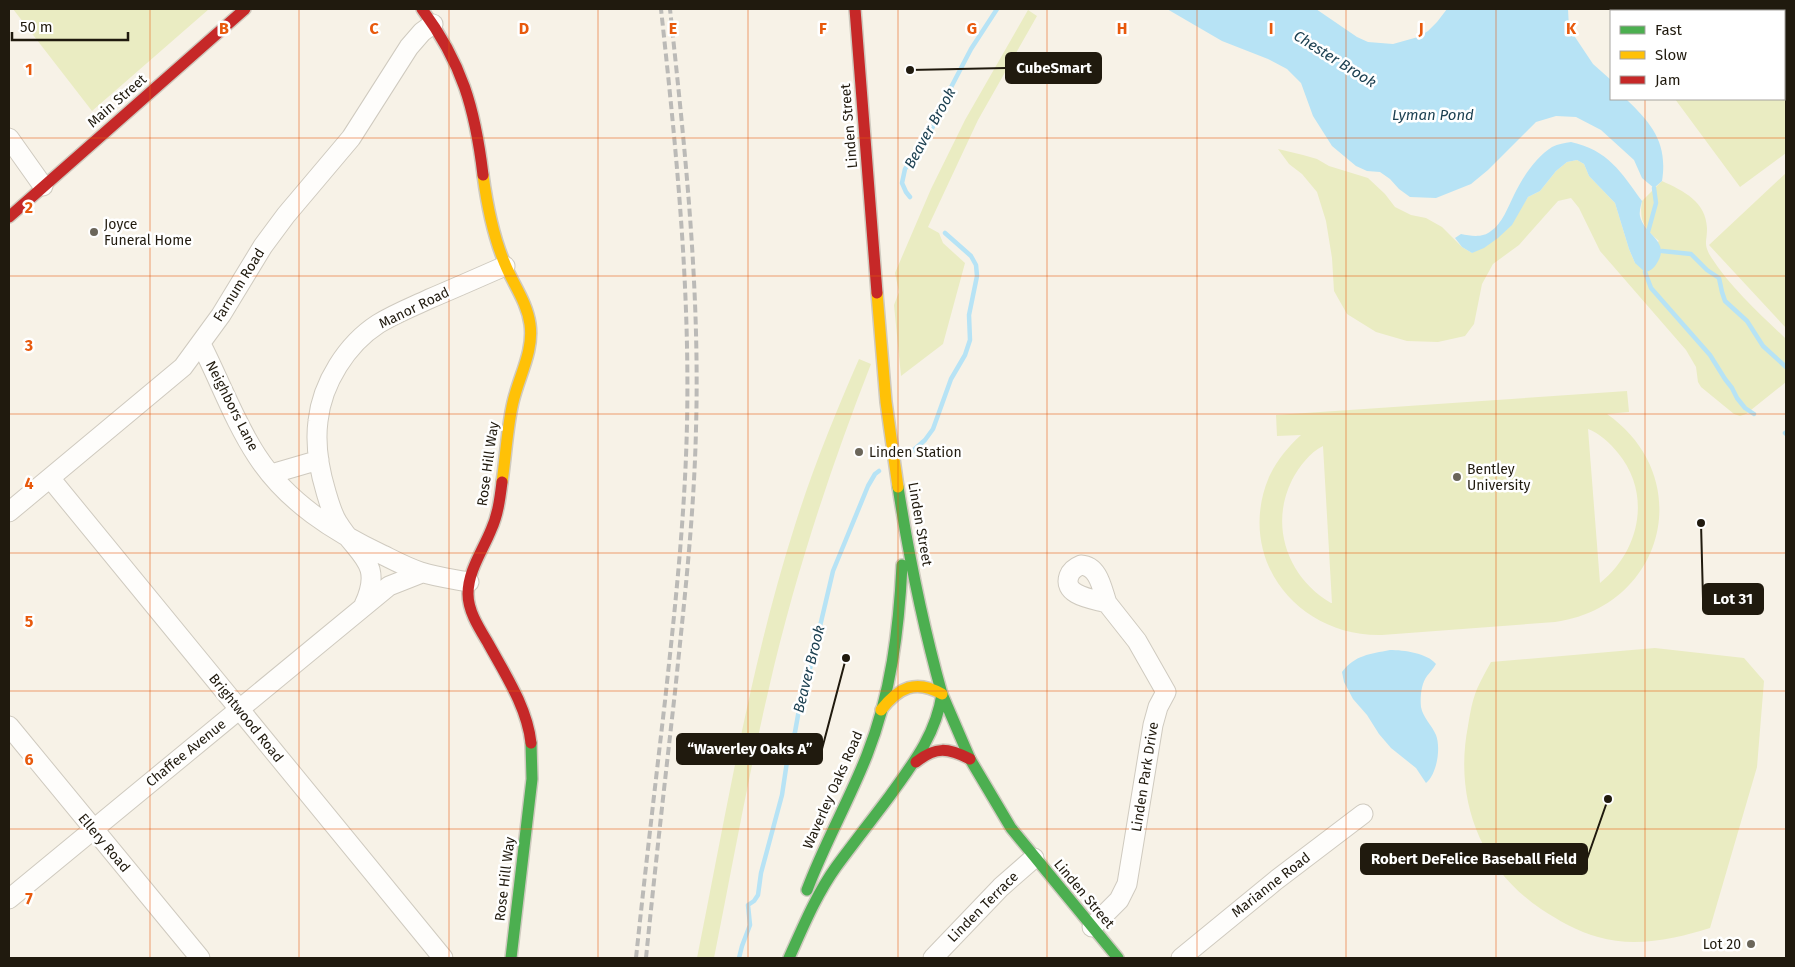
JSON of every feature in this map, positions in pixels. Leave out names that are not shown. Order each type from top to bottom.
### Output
[{"type":"main road","name":"Main Street","points":[[9,217],[245,9]]},
{"type":"main road","name":"Rose Hill Way","points":[[422,9],[454,60],[472,107],[493,229],[506,266],[527,310],[531,327],[530,344],[512,403],[499,506],[469,582],[468,594],[470,606],[528,724],[532,752],[532,779],[511,958]]},
{"type":"main road","name":"Linden Street","points":[[855,9],[886,402],[895,470],[927,641],[942,694],[970,758],[1006,821],[1034,858],[1118,958]]},
{"type":"main road","name":"Waverley Oaks Road","points":[[790,956],[798,918],[813,872],[863,764],[881,710],[894,652],[900,598],[903,516]]},
{"type":"main road","points":[[881,710],[894,694],[908,688],[924,686],[942,694]]},
{"type":"main road","name":"Waverley Oaks Road","points":[[790,956],[809,913],[835,869],[916,762],[930,736],[942,694]]},
{"type":"main road","points":[[916,762],[929,752],[939,750],[954,751],[970,758]]},
{"type":"street","name":"Farnum Road","points":[[9,512],[183,367],[221,315],[263,246],[286,215],[351,138],[413,42],[433,24]]},
{"type":"street","points":[[9,138],[43,186]]},
{"type":"street","name":"Manor Road","points":[[349,539],[337,522],[330,504],[322,480],[317,444],[318,419],[333,375],[356,342],[378,324],[506,266]]},
{"type":"street","name":"Neighbors Lane","points":[[201,344],[240,429],[271,474],[298,503],[349,539],[422,573],[469,582]]},
{"type":"street","points":[[271,474],[319,460]]},
{"type":"street","name":"Brightwood Road","points":[[50,478],[443,958]]},
{"type":"street","points":[[349,539],[365,558],[372,576],[371,590],[363,607]]},
{"type":"street","name":"Chaffee Avenue","points":[[9,899],[389,586],[422,573]]},
{"type":"street","name":"Linden Park Drive","points":[[1092,927],[1116,905],[1123,895],[1127,884],[1152,726],[1158,707],[1166,692],[1137,641],[1107,603]]},
{"type":"street","name":"Ellery Road","points":[[9,726],[200,958]]},
{"type":"street","name":"Marianne Road","points":[[1181,958],[1363,814]]},
{"type":"street","name":"Linden Terrace","points":[[933,958],[1001,887],[1034,858]]},
{"type":"green space","points":[[13,9],[209,9],[92,111]]},
{"type":"green space","points":[[1609,9],[1786,9],[1786,153],[1740,187],[1676,100],[1785,100],[1785,10]]},
{"type":"green space","points":[[1028,10],[1037,16],[978,120],[928,227],[939,233],[943,243],[965,263],[943,344],[901,376],[894,305],[899,292],[895,273],[931,189],[965,120]]},
{"type":"green space","points":[[1278,149],[1317,159],[1329,166],[1368,178],[1385,194],[1395,207],[1411,215],[1426,218],[1442,227],[1462,247],[1472,253],[1520,209],[1528,197],[1540,191],[1556,171],[1567,162],[1577,160],[1584,164],[1589,176],[1615,203],[1635,263],[1659,241],[1646,228],[1642,219],[1641,208],[1642,201],[1662,181],[1686,193],[1698,204],[1706,219],[1706,246],[1711,257],[1736,290],[1786,339],[1786,382],[1746,414],[1740,416],[1734,414],[1701,387],[1698,382],[1696,367],[1686,350],[1600,251],[1579,208],[1571,198],[1558,201],[1519,245],[1493,264],[1482,284],[1474,324],[1465,336],[1438,342],[1407,341],[1376,332],[1347,314],[1334,291],[1332,258],[1326,221],[1317,192],[1302,174],[1289,164]]},
{"type":"green space","points":[[1786,173],[1786,328],[1709,245]]},
{"type":"green space","points":[[859,359],[871,364],[827,484],[801,565],[779,647],[754,755],[714,958],[697,958],[740,740],[779,578],[809,483]]},
{"type":"green space","points":[[1627,391],[1629,412],[1607,414],[1635,441],[1653,471],[1659,504],[1656,536],[1643,566],[1622,592],[1592,611],[1555,622],[1382,635],[1351,632],[1324,623],[1300,607],[1281,587],[1267,563],[1260,536],[1261,507],[1272,471],[1283,454],[1301,435],[1277,436],[1276,415]],"holes":[[[1588,429],[1604,439],[1618,453],[1629,469],[1635,486],[1638,504],[1637,521],[1632,539],[1614,570],[1600,583]],[[1323,446],[1332,603],[1316,592],[1304,580],[1294,565],[1283,533],[1282,515],[1285,497],[1292,480],[1305,460]]]},
{"type":"green space","points":[[1655,648],[1744,658],[1764,681],[1757,767],[1710,928],[1669,939],[1626,942],[1591,935],[1561,921],[1519,892],[1501,873],[1487,852],[1476,829],[1465,779],[1465,753],[1471,708],[1475,694],[1491,662]]},
{"type":"water","name":"Lyman Pond","points":[[1167,9],[1316,9],[1357,37],[1368,42],[1393,44],[1418,37],[1428,31],[1447,9],[1568,9],[1569,28],[1593,64],[1610,79],[1610,100],[1627,100],[1656,135],[1663,156],[1662,181],[1654,188],[1642,178],[1634,160],[1601,130],[1576,117],[1556,116],[1536,122],[1488,170],[1471,184],[1436,198],[1410,197],[1380,172],[1367,171],[1356,166],[1332,146],[1313,116],[1301,83],[1287,69],[1268,59],[1222,41]]},
{"type":"water","points":[[1571,142],[1595,151],[1604,157],[1620,172],[1642,201],[1640,214],[1642,223],[1659,243],[1661,249],[1657,263],[1653,268],[1645,272],[1635,263],[1615,203],[1589,176],[1584,164],[1577,160],[1567,162],[1556,171],[1540,191],[1528,197],[1512,225],[1498,238],[1484,248],[1472,253],[1462,247],[1455,238],[1461,234],[1481,236],[1495,228],[1521,182],[1535,162],[1552,147]]},
{"type":"water","points":[[1390,650],[1421,655],[1436,664],[1425,679],[1421,695],[1422,711],[1436,735],[1438,747],[1433,774],[1426,783],[1416,768],[1391,748],[1379,734],[1367,715],[1353,699],[1344,682],[1342,672],[1352,662],[1363,656]]},
{"type":"waterway","name":"Beaver Brook","points":[[910,197],[902,183],[905,169],[930,133],[971,49],[997,9]]},
{"type":"waterway","points":[[1648,232],[1656,203],[1654,188]]},
{"type":"waterway","name":"Beaver Brook","points":[[908,455],[925,440],[933,429],[951,379],[965,355],[970,340],[969,315],[977,276],[976,265],[971,256],[945,233]]},
{"type":"waterway","points":[[1662,251],[1691,254],[1707,270],[1719,278],[1725,301],[1747,321],[1763,346],[1786,367]]},
{"type":"waterway","points":[[1645,272],[1651,288],[1710,355],[1737,398],[1745,408],[1754,414]]},
{"type":"waterway","name":"Beaver Brook","points":[[739,958],[750,925],[748,905],[758,895],[761,873],[782,795],[788,755],[795,732],[802,693],[809,673],[833,571],[868,486],[879,471]]},
{"type":"railway","points":[[636,958],[676,597],[682,528],[687,424],[686,320],[681,216],[661,9]]},
{"type":"railway","points":[[646,958],[685,593],[691,528],[696,429],[696,324],[690,219],[670,9]]},
{"type":"traffic: fast","points":[[789,958],[822,889],[922,749],[939,709],[942,694],[917,591],[898,487]]},
{"type":"traffic: fast","points":[[807,890],[860,772],[882,709],[896,637],[902,565]]},
{"type":"traffic: fast","points":[[942,694],[970,759],[1011,828],[1118,958]]},
{"type":"traffic: fast","points":[[511,958],[532,779],[531,743]]},
{"type":"traffic: slow","points":[[483,175],[497,242],[508,271],[526,308],[531,334],[528,354],[511,412],[502,482]]},
{"type":"traffic: slow","points":[[877,293],[886,402],[898,487]]},
{"type":"traffic: slow","points":[[881,710],[901,691],[916,686],[933,689],[942,694]]},
{"type":"traffic: jam","points":[[9,217],[245,9]]},
{"type":"traffic: jam","points":[[422,9],[447,48],[464,87],[476,128],[483,175]]},
{"type":"traffic: jam","points":[[855,9],[877,293]]},
{"type":"traffic: jam","points":[[502,482],[495,518],[470,577],[468,600],[475,619],[520,704],[529,730],[531,743]]},
{"type":"traffic: jam","points":[[916,762],[930,753],[942,750],[970,759]]},
{"type":"place","name":"CubeSmart","points":[[910,70]]},
{"type":"place","name":"Joyce Funeral Home","points":[[94,232]]},
{"type":"place","name":"Linden Station","points":[[859,452]]},
{"type":"place","name":"Bentley University","points":[[1457,477]]},
{"type":"place","name":"Lot 31","points":[[1701,523]]},
{"type":"place","name":"“Waverley Oaks A”","points":[[846,658]]},
{"type":"place","name":"Robert DeFelice Baseball Field","points":[[1608,799]]},
{"type":"place","name":"Lot 20","points":[[1751,944]]},
{"type":"water label","name":"Chester Brook","points":[[1335,59]]}]
